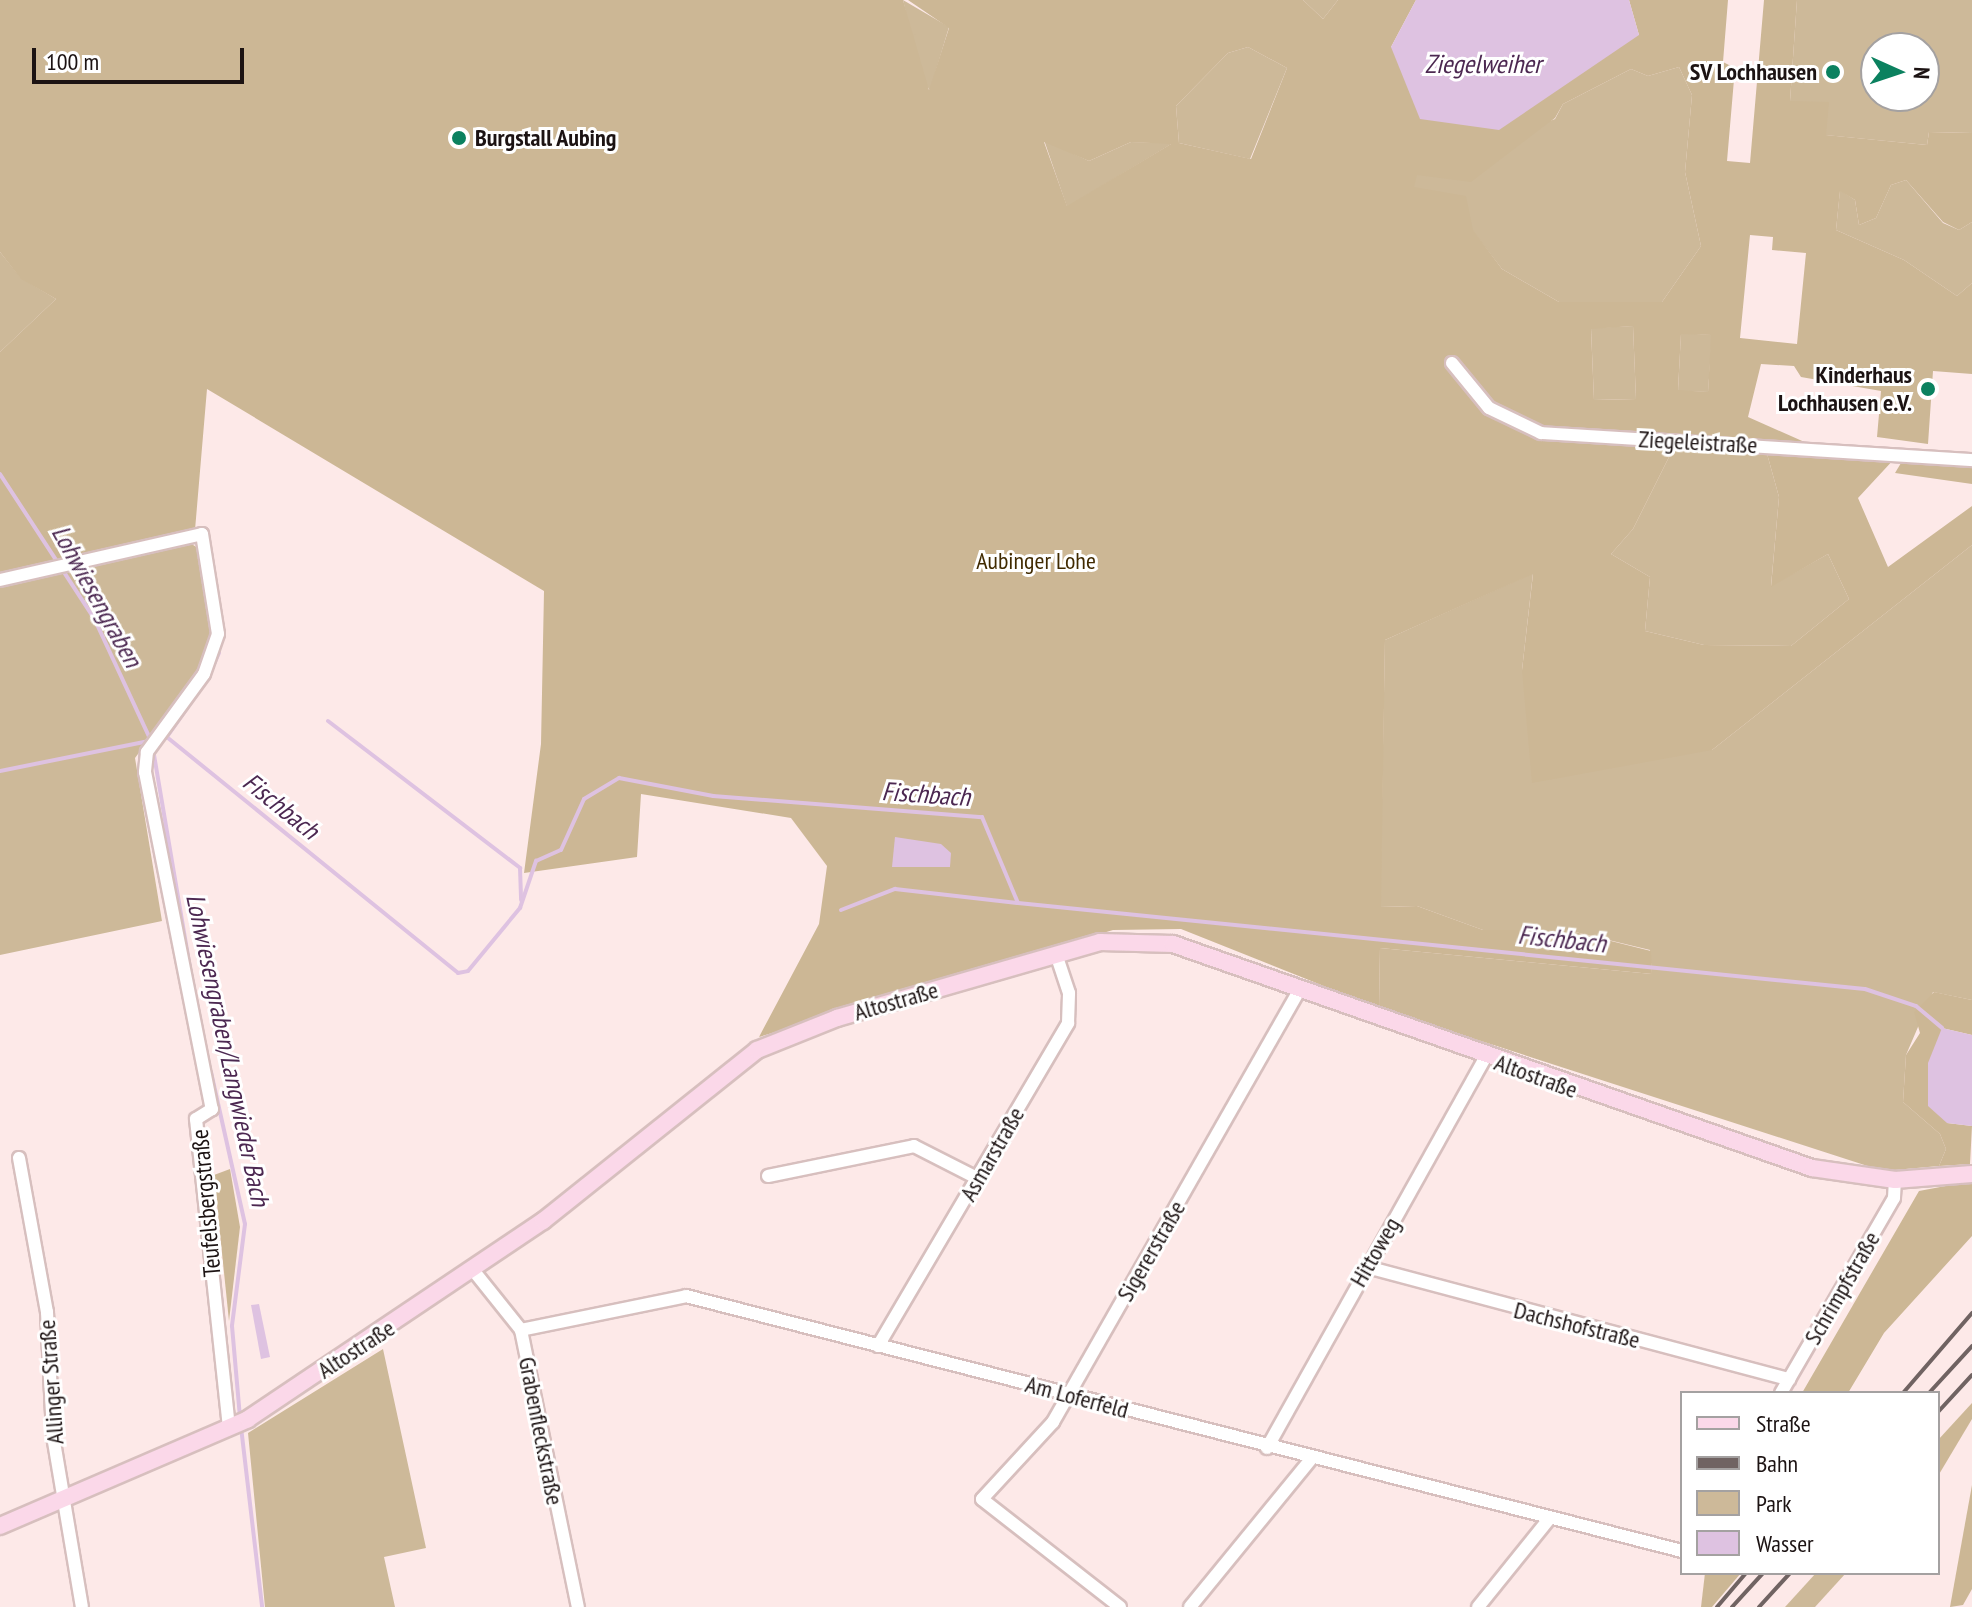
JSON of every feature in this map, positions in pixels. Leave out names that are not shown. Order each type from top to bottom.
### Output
[{"type":"main road","name":"Altostraße","points":[[0,1526],[238,1424],[473,1270],[757,1050],[837,1018],[1056,954],[1114,941],[1173,944],[1301,988],[1485,1058],[1812,1168],[1895,1180],[1972,1174]]},
{"type":"street","name":"Ziegeleistraße","points":[[1452,363],[1489,408],[1541,433],[1972,460]]},
{"type":"street","name":"Teufelsbergstraße","points":[[0,580],[202,534],[218,634],[204,674],[147,752],[154,831],[212,1109],[196,1119],[238,1424]]},
{"type":"street","name":"Asmarstraße","points":[[878,1346],[1068,1023],[1069,993],[1056,954]]},
{"type":"street","name":"Sigererstraße","points":[[1120,1607],[982,1499],[1068,1395],[1301,988]]},
{"type":"street","name":"Hittoweg","points":[[1267,1448],[1485,1058]]},
{"type":"street","points":[[768,1176],[914,1146],[979,1179]]},
{"type":"street","name":"Allinger Straße","points":[[19,1158],[47,1312],[62,1501],[82,1607]]},
{"type":"street","name":"Schrimpfstraße","points":[[1782,1391],[1894,1198],[1895,1180]]},
{"type":"street","name":"Dachshofstraße","points":[[1367,1267],[1789,1379]]},
{"type":"street","name":"Grabenfleckstraße","points":[[473,1270],[521,1330],[578,1607]]},
{"type":"street","name":"Am Loferfeld","points":[[521,1330],[679,1295],[1267,1448],[1680,1551]]},
{"type":"street","points":[[1190,1607],[1311,1459]]},
{"type":"street","points":[[1478,1607],[1549,1519]]},
{"type":"green space","name":"Aubinger Lohe","points":[[0,0],[903,0],[929,90],[949,28],[908,0],[1303,0],[1323,19],[1338,0],[1416,0],[1391,47],[1639,35],[1629,0],[1728,0],[1723,62],[1735,68],[1727,161],[1750,163],[1764,0],[1797,0],[1790,101],[1829,102],[1826,135],[1927,145],[1929,132],[1972,133],[1972,222],[1959,230],[1943,222],[1906,180],[1891,185],[1876,218],[1859,225],[1855,200],[1840,191],[1836,230],[1904,260],[1957,296],[1972,283],[1972,374],[1933,371],[1928,444],[1877,437],[1881,391],[1801,377],[1794,366],[1761,364],[1748,417],[1827,452],[1896,457],[1858,498],[1888,567],[1972,506],[1972,545],[1712,750],[1532,783],[1522,670],[1533,574],[1385,640],[1381,907],[1417,906],[1483,930],[1567,930],[1651,951],[1652,974],[1380,948],[1379,1008],[1181,929],[1113,930],[759,1037],[819,924],[827,866],[791,818],[641,794],[637,857],[524,873],[541,744],[544,591],[207,389],[195,530],[0,575],[0,352],[56,299],[21,279],[0,252]],"holes":[[[1248,47],[1287,68],[1251,159],[1179,143],[1176,106],[1228,53]],[[1679,67],[1692,95],[1685,172],[1701,246],[1662,302],[1559,302],[1502,269],[1473,230],[1466,196],[1414,187],[1417,175],[1471,182],[1555,118],[1563,104],[1631,69],[1648,76]],[[1044,142],[1089,161],[1131,142],[1171,144],[1067,206]],[[1750,235],[1773,237],[1772,250],[1806,253],[1797,344],[1740,338]],[[1633,326],[1636,399],[1594,400],[1591,329]],[[1681,334],[1711,335],[1708,392],[1678,390]],[[1674,447],[1766,450],[1779,497],[1771,587],[1828,554],[1849,599],[1791,646],[1704,645],[1645,631],[1650,577],[1611,554],[1633,529]]]},
{"type":"green space","points":[[903,0],[949,27],[930,90],[922,80]]},
{"type":"green space","points":[[1303,0],[1338,0],[1323,19]]},
{"type":"green space","name":"SV Lochhausen","points":[[1797,0],[1972,0],[1972,133],[1929,132],[1927,145],[1825,135],[1790,101]]},
{"type":"green space","points":[[1248,47],[1287,68],[1250,159],[1179,143],[1176,106],[1228,53]]},
{"type":"green space","points":[[1679,67],[1692,95],[1685,172],[1701,246],[1662,302],[1559,302],[1502,269],[1472,230],[1413,188],[1416,175],[1555,119],[1563,104],[1631,69],[1648,76]]},
{"type":"green space","points":[[1044,140],[1089,161],[1131,142],[1173,143],[1067,207]]},
{"type":"green space","points":[[1906,180],[1943,223],[1959,230],[1972,222],[1972,283],[1957,296],[1904,260],[1836,230],[1840,190],[1855,200],[1859,225],[1876,218],[1891,185]]},
{"type":"green space","points":[[0,252],[21,278],[56,299],[0,352]]},
{"type":"green space","points":[[1633,326],[1636,399],[1594,400],[1591,328]]},
{"type":"green space","points":[[1681,333],[1712,335],[1708,392],[1678,391]]},
{"type":"green space","points":[[1674,447],[1766,450],[1779,497],[1771,586],[1828,554],[1849,599],[1791,646],[1704,645],[1645,631],[1650,577],[1611,554],[1633,529]]},
{"type":"green space","points":[[1904,458],[1972,465],[1972,484],[1895,473]]},
{"type":"green space","points":[[187,541],[204,552],[214,634],[201,669],[135,758],[162,921],[0,955],[0,584]]},
{"type":"green space","points":[[1972,545],[1972,1000],[1933,992],[1906,1055],[1903,1102],[1940,1134],[1946,1149],[1939,1166],[1883,1171],[1379,1008],[1380,948],[1652,974],[1650,950],[1567,930],[1483,930],[1417,906],[1380,907],[1385,640],[1533,573],[1522,670],[1712,750]]},
{"type":"green space","points":[[1934,992],[1972,1000],[1972,1035],[1942,1028],[1947,1123],[1972,1126],[1970,1164],[1939,1166],[1946,1149],[1940,1134],[1903,1102],[1906,1055],[1920,1033],[1914,1012]]},
{"type":"green space","points":[[230,1169],[240,1227],[229,1321],[214,1175]]},
{"type":"green space","points":[[1972,1181],[1972,1236],[1884,1333],[1849,1391],[1803,1391],[1919,1191]]},
{"type":"green space","points":[[383,1349],[426,1548],[384,1557],[395,1607],[265,1607],[248,1433]]},
{"type":"green space","points":[[1972,1403],[1972,1419],[1940,1473],[1940,1438]]},
{"type":"green space","points":[[1972,1485],[1972,1589],[1963,1605],[1950,1607]]},
{"type":"green space","points":[[1705,1575],[1739,1575],[1712,1607],[1701,1607]]},
{"type":"green space","points":[[1814,1575],[1844,1575],[1815,1607],[1785,1607]]},
{"type":"water","name":"Ziegelweiher","points":[[1416,0],[1629,0],[1639,35],[1499,130],[1420,119],[1391,47]]},
{"type":"water","points":[[895,837],[941,844],[951,853],[950,867],[892,867]]},
{"type":"water","points":[[1942,1028],[1972,1035],[1972,1126],[1947,1123],[1928,1106],[1928,1063]]},
{"type":"water","points":[[259,1304],[270,1357],[261,1359],[251,1305]]},
{"type":"waterway","name":"Lohwiesengraben","points":[[0,474],[94,618],[151,741]]},
{"type":"waterway","points":[[210,673],[219,653]]},
{"type":"waterway","points":[[166,738],[204,684]]},
{"type":"waterway","points":[[328,721],[520,868],[521,900]]},
{"type":"waterway","name":"Fischbach","points":[[168,738],[458,973],[468,971],[520,908],[536,861],[561,850],[584,799],[619,778],[713,796],[982,817],[1018,903],[1865,989],[1916,1006],[1942,1028]]},
{"type":"waterway","points":[[0,771],[149,741]]},
{"type":"waterway","name":"Lohwiesengraben/Langwieder Bach","points":[[153,749],[193,985]]},
{"type":"waterway","points":[[841,910],[895,889],[1017,903]]},
{"type":"waterway","name":"Lohwiesengraben/Langwieder Bach","points":[[211,1072],[245,1224],[232,1326],[240,1418]]},
{"type":"waterway","name":"Lohwiesengraben/Langwieder Bach","points":[[241,1427],[262,1607]]},
{"type":"railway","points":[[1905,1391],[1972,1313]]},
{"type":"railway","points":[[1931,1391],[1972,1346]]},
{"type":"railway","points":[[1940,1410],[1972,1375]]},
{"type":"railway","points":[[1717,1607],[1744,1575]]},
{"type":"railway","points":[[1732,1607],[1761,1575]]},
{"type":"railway","points":[[1759,1607],[1788,1575]]},
{"type":"place","name":"SV Lochhausen","points":[[1833,72]]},
{"type":"place","name":"Burgstall Aubing","points":[[459,138]]},
{"type":"place","name":"Kinderhaus Lochhausen e.V.","points":[[1928,389]]}]
